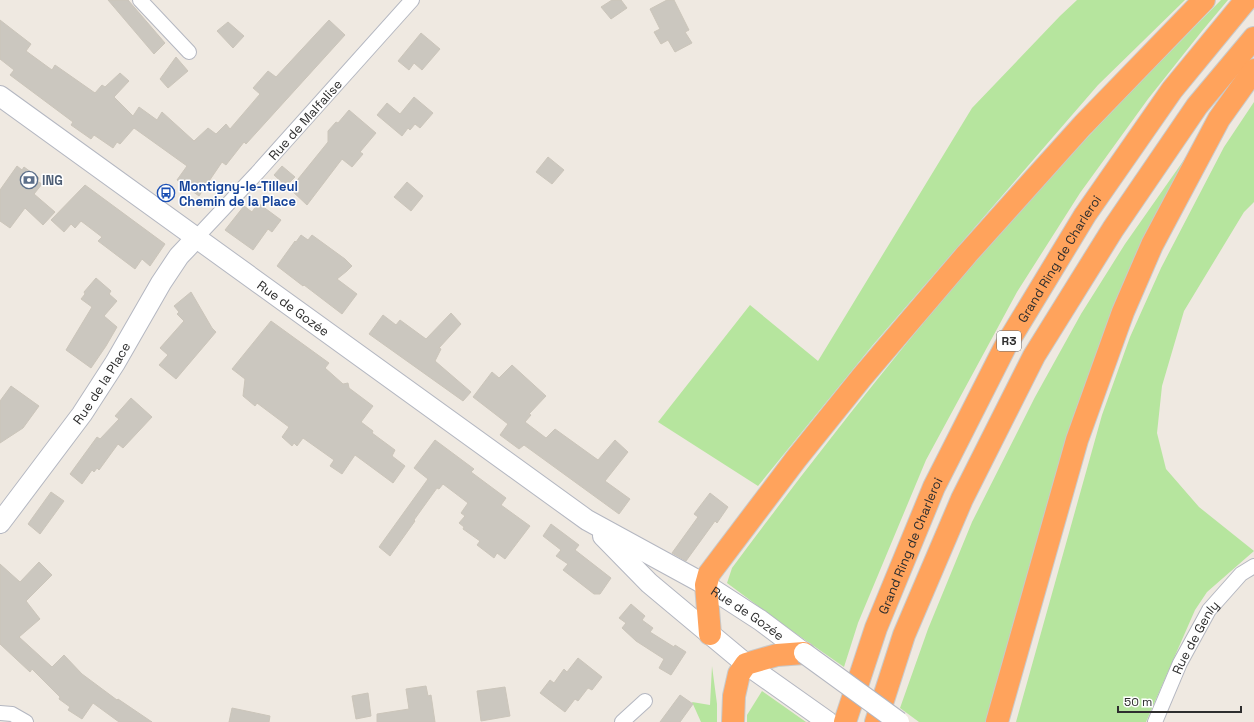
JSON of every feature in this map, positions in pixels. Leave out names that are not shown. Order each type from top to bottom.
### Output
[{"type":"highway","points":[[710,634],[706,585],[709,574],[792,465],[877,360],[967,254],[1083,124],[1204,0]]},
{"type":"highway","name":"Grand Ring de Charleroi","points":[[845,722],[876,628],[934,487],[1005,346],[1085,215],[1102,190],[1172,90],[1246,0]]},
{"type":"highway","name":"R3","points":[[876,722],[904,635],[962,499],[1034,356],[1122,216],[1197,106],[1254,38]]},
{"type":"highway","points":[[997,722],[1077,440],[1123,312],[1152,245],[1219,119],[1254,70]]},
{"type":"highway","points":[[733,722],[734,696],[737,681],[739,674],[746,664],[777,655],[804,653]]},
{"type":"main road","name":"Rue de Gozée","points":[[0,96],[587,520],[706,585],[760,620],[899,722]]},
{"type":"main road","name":"Rue de la Place","points":[[0,523],[82,414],[115,363],[161,283],[179,256],[196,238]]},
{"type":"main road","name":"Rue de Gozée","points":[[587,520],[649,583],[746,664],[828,722]]},
{"type":"street","points":[[140,0],[189,52]]},
{"type":"street","name":"Rue de Malfalise","points":[[196,238],[257,173],[412,0]]},
{"type":"street","name":"Rue de Genly","points":[[1155,722],[1180,663],[1210,610],[1241,574],[1254,566]]},
{"type":"street","points":[[622,722],[645,700]]},
{"type":"street","points":[[0,713],[12,714],[26,722]]},
{"type":"green space","points":[[1077,0],[1185,0],[1098,85],[872,346],[758,486],[658,422],[750,305],[818,361],[972,108]]},
{"type":"green space","points":[[1221,0],[1228,0],[1148,99],[1080,193],[1017,292],[926,460],[858,623],[844,667],[727,583],[732,568],[873,384],[984,251],[1040,187]]},
{"type":"green space","points":[[1254,102],[1254,202],[1244,212],[1184,311],[1162,386],[1157,433],[1166,469],[1199,507],[1254,551],[1207,592],[1195,610],[1146,722],[1016,722],[1102,415],[1130,337],[1161,268],[1224,147]]},
{"type":"green space","points":[[1200,137],[1143,250],[988,722],[919,722],[900,708],[928,629],[972,522],[1035,397],[1081,314],[1125,244]]},
{"type":"green space","points":[[712,666],[717,704],[717,722],[701,722],[692,702],[710,705]]},
{"type":"green space","points":[[762,691],[806,722],[747,722],[747,715]]},
{"type":"building","points":[[108,0],[128,0],[165,43],[154,54]]},
{"type":"building","points":[[612,0],[621,0],[627,8],[611,19],[601,7]]},
{"type":"building","points":[[667,0],[674,0],[689,30],[685,32],[692,43],[675,52],[668,40],[661,44],[654,32],[660,29],[650,9]]},
{"type":"building","points":[[0,20],[31,44],[26,51],[52,70],[55,65],[95,93],[102,85],[105,87],[120,73],[129,81],[114,97],[133,116],[139,107],[157,120],[162,112],[194,141],[208,128],[216,134],[226,124],[230,129],[260,94],[253,88],[268,71],[276,77],[329,20],[345,35],[246,144],[244,142],[226,165],[222,162],[199,196],[177,180],[187,166],[134,128],[120,144],[117,142],[113,148],[94,135],[91,139],[71,125],[73,122],[10,75],[14,70],[0,59]]},
{"type":"building","points":[[228,22],[244,36],[233,48],[217,31]]},
{"type":"building","points":[[421,33],[440,49],[422,70],[414,63],[409,70],[398,61]]},
{"type":"building","points":[[176,57],[188,71],[168,88],[160,79]]},
{"type":"building","points":[[414,97],[433,113],[420,128],[415,124],[410,130],[408,128],[402,136],[377,115],[387,103],[400,114]]},
{"type":"building","points":[[349,110],[376,133],[360,152],[363,154],[352,167],[342,159],[307,205],[290,189],[328,142],[328,131],[336,122],[338,123]]},
{"type":"building","points":[[548,157],[564,170],[552,184],[536,172]]},
{"type":"building","points":[[17,166],[22,170],[24,167],[39,178],[37,181],[42,184],[34,194],[55,212],[43,225],[25,208],[10,228],[0,221],[0,190]]},
{"type":"building","points":[[282,166],[295,177],[286,186],[274,175]]},
{"type":"building","points":[[407,182],[423,196],[411,211],[394,197]]},
{"type":"building","points":[[85,185],[165,244],[150,266],[142,259],[135,269],[98,241],[102,237],[81,221],[75,228],[71,224],[64,232],[51,220]]},
{"type":"building","points":[[258,203],[281,220],[272,232],[268,229],[253,250],[225,230],[244,206],[252,212]]},
{"type":"building","points":[[301,235],[308,240],[312,235],[345,259],[352,266],[337,279],[357,294],[342,314],[277,266]]},
{"type":"building","points":[[96,278],[111,291],[109,294],[117,301],[104,316],[117,327],[91,368],[66,350],[92,307],[81,299],[85,294],[84,292]]},
{"type":"building","points":[[191,292],[212,328],[216,332],[176,379],[159,365],[168,355],[160,348],[184,321],[177,314],[179,312],[174,306]]},
{"type":"building","points":[[451,313],[461,324],[439,348],[441,349],[435,361],[471,392],[463,401],[369,334],[383,315],[396,325],[400,320],[426,339]]},
{"type":"building","points":[[271,321],[329,363],[325,368],[343,384],[348,383],[349,388],[373,406],[361,422],[373,431],[372,433],[395,450],[392,456],[405,466],[393,483],[355,455],[342,474],[330,466],[334,460],[303,438],[297,446],[294,443],[292,446],[282,437],[289,427],[257,403],[255,406],[243,396],[245,379],[232,369]]},
{"type":"building","points":[[512,365],[546,396],[529,414],[531,415],[525,422],[546,438],[555,429],[598,460],[615,440],[628,452],[605,481],[630,499],[619,514],[524,445],[519,449],[500,435],[508,424],[473,397],[492,372],[499,378]]},
{"type":"building","points":[[11,386],[39,406],[23,428],[0,443],[0,401]]},
{"type":"building","points":[[131,398],[152,417],[123,448],[118,444],[99,470],[97,468],[94,472],[92,470],[82,484],[70,474],[97,437],[100,439],[119,419],[115,416]]},
{"type":"building","points":[[435,440],[474,469],[471,472],[506,498],[501,505],[530,526],[505,559],[497,553],[494,558],[477,545],[480,541],[463,529],[464,527],[459,523],[465,516],[461,513],[468,503],[443,484],[439,489],[437,488],[390,556],[379,547],[428,479],[414,468]]},
{"type":"building","points":[[51,492],[64,501],[40,534],[28,524]]},
{"type":"building","points":[[710,493],[728,507],[717,523],[715,521],[686,561],[672,553],[698,517],[694,514]]},
{"type":"building","points":[[551,524],[579,545],[575,550],[611,578],[600,594],[594,594],[563,570],[568,564],[556,556],[561,550],[543,536]]},
{"type":"building","points":[[39,562],[52,575],[26,601],[40,619],[19,637],[52,667],[64,655],[82,674],[117,700],[118,699],[152,722],[119,722],[93,703],[82,719],[68,710],[70,707],[59,699],[60,697],[32,669],[30,672],[0,644],[0,564],[20,582]]},
{"type":"building","points":[[631,604],[645,616],[642,620],[653,628],[650,632],[674,647],[675,645],[686,652],[671,675],[659,668],[664,659],[636,641],[622,628],[626,623],[619,618]]},
{"type":"building","points":[[578,658],[602,677],[592,690],[588,688],[578,701],[575,699],[565,712],[540,693],[550,680],[554,683],[564,669],[567,672]]},
{"type":"building","points":[[426,686],[428,696],[431,695],[435,722],[377,722],[377,714],[409,709],[406,689]]},
{"type":"building","points":[[505,687],[510,716],[481,721],[477,691]]},
{"type":"building","points":[[368,693],[371,716],[356,719],[352,696]]},
{"type":"building","points":[[680,695],[693,704],[680,722],[660,722]]},
{"type":"building","points":[[232,708],[270,716],[269,722],[229,722]]},
{"type":"place","name":"ING","points":[[29,180]]},
{"type":"place","name":"Montigny-le-Tilleul Chemin de la Place","points":[[166,193]]}]
